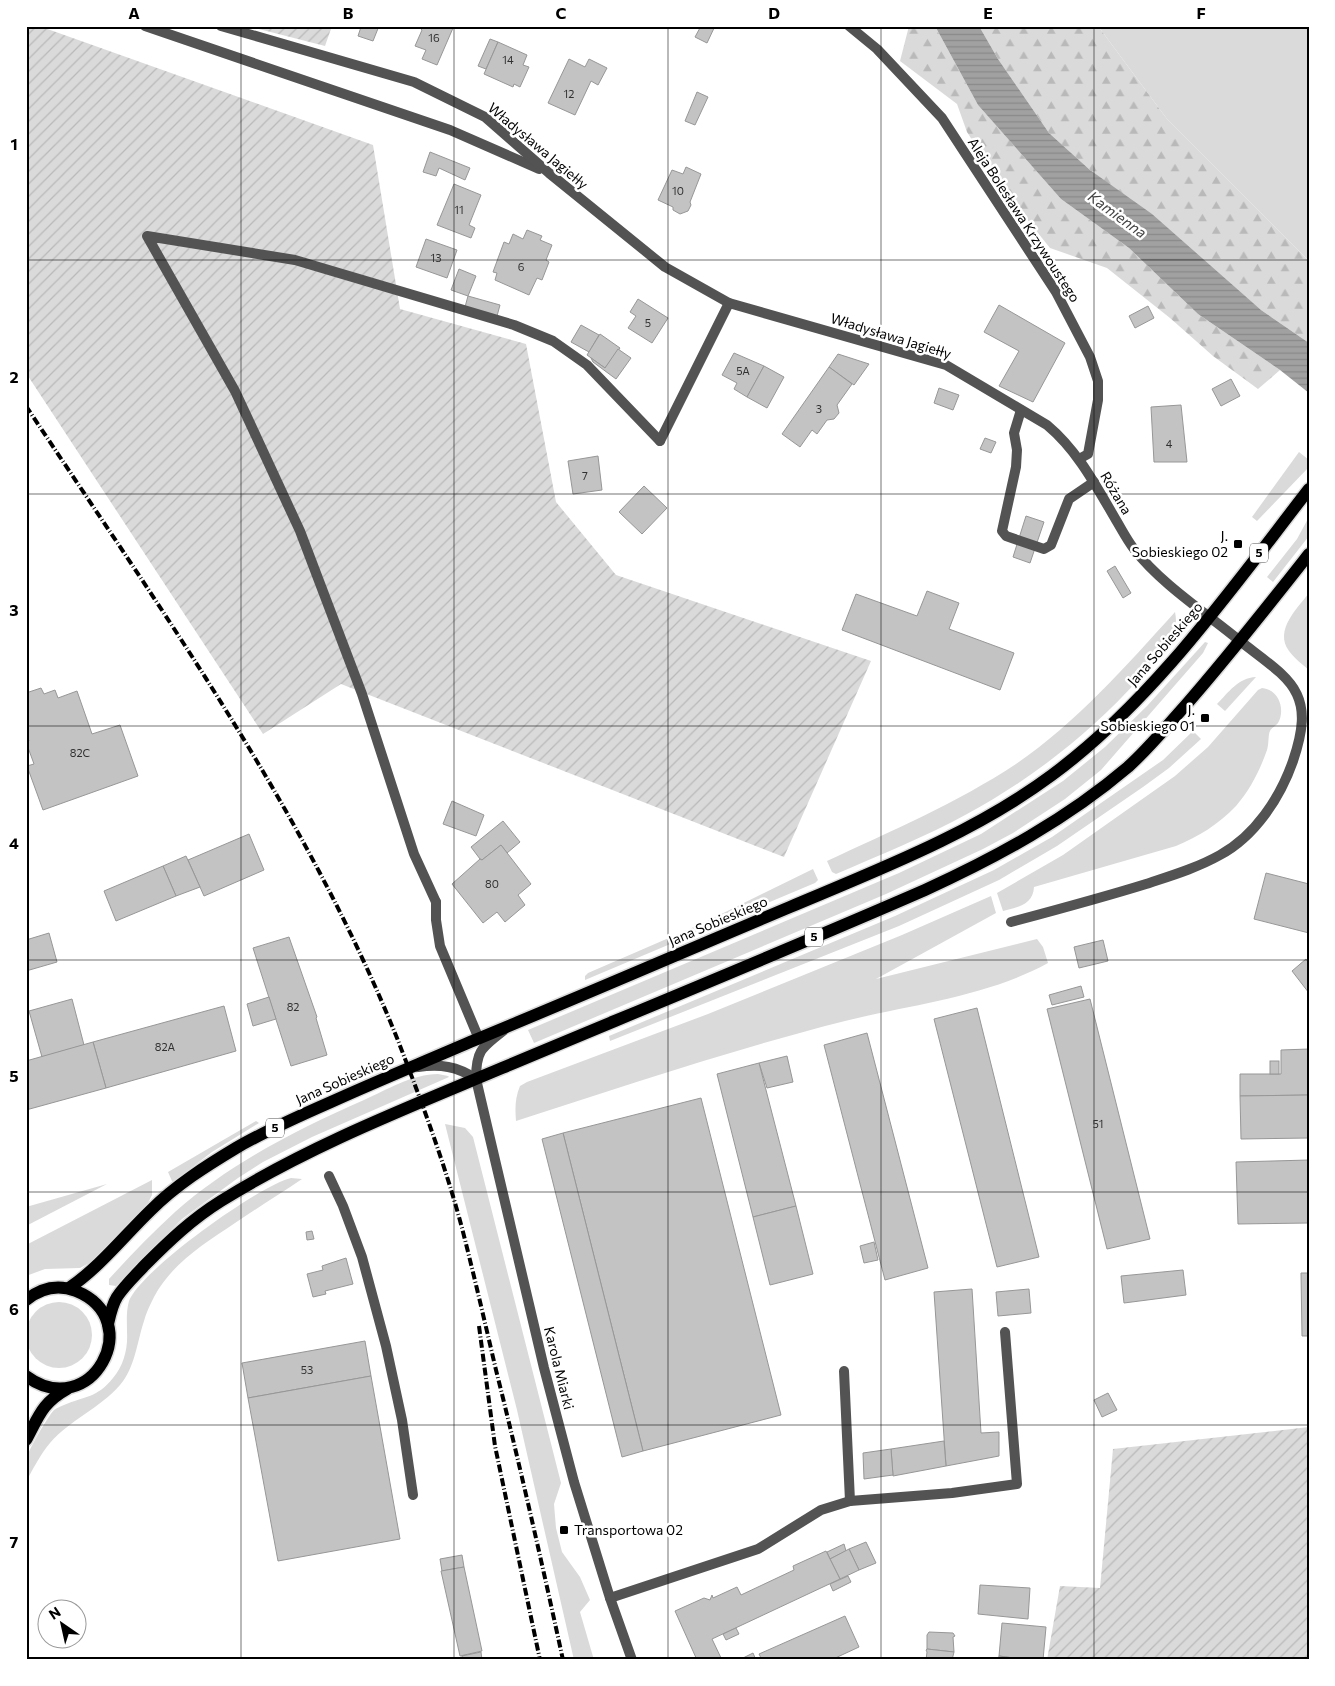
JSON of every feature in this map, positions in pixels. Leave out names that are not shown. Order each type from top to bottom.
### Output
[{"type":"main road","name":"Jana Sobieskiego","points":[[69,1288],[92,1271],[153,1208],[180,1184],[237,1148],[287,1122],[397,1073],[938,842],[975,824],[1014,801],[1056,772],[1098,738],[1167,667],[1309,489]]},
{"type":"main road","name":"5","points":[[26,1440],[44,1406],[54,1396],[70,1387],[83,1383],[103,1364],[110,1338],[108,1324],[111,1310],[117,1298],[133,1278],[186,1225],[269,1173],[316,1149],[476,1079],[899,902],[1019,843],[1072,809],[1128,767],[1220,667],[1309,554]]},
{"type":"main road","points":[[29,1295],[45,1289],[69,1288],[86,1295],[100,1307],[108,1324]]},
{"type":"main road","name":"5","points":[[26,1376],[46,1387],[70,1387]]},
{"type":"street","points":[[145,26],[450,130],[549,173]]},
{"type":"street","name":"Władysława Jagiełły","points":[[221,26],[414,82],[485,117],[549,173],[665,267],[728,303],[946,365],[1047,425],[1058,434],[1079,460]]},
{"type":"street","name":"Aleja Bolesława Krzywoustego","points":[[849,26],[877,49],[942,118],[1056,292],[1090,357],[1098,381],[1098,400],[1088,454],[1079,460]]},
{"type":"street","points":[[479,1039],[440,946],[436,920],[436,902],[414,854],[362,694],[300,530],[235,391],[147,236],[295,260],[514,325],[553,341],[587,365],[660,441],[728,303]]},
{"type":"street","points":[[1022,410],[1014,432],[1017,450],[1016,467],[1002,531],[1006,536],[1044,549],[1051,545],[1068,499],[1094,482]]},
{"type":"street","name":"Różana","points":[[1011,922],[1171,876],[1220,855],[1256,825],[1272,804],[1290,769],[1299,735],[1301,700],[1295,688],[1285,676],[1157,574],[1144,561],[1132,547],[1079,460]]},
{"type":"street","name":"Karola Miarki","points":[[519,1022],[502,1032],[482,1050],[476,1060],[476,1079],[544,1368],[574,1482],[610,1598],[632,1660]]},
{"type":"street","points":[[397,1073],[418,1067],[444,1066],[464,1072],[476,1079]]},
{"type":"street","points":[[329,1176],[343,1206],[362,1257],[386,1346],[402,1420],[413,1495]]},
{"type":"street","points":[[610,1598],[758,1549],[821,1510],[850,1502],[952,1493],[1017,1484],[1005,1332]]},
{"type":"street","points":[[844,1371],[850,1502]]},
{"type":"green space","points":[[26,26],[39,26],[373,145],[400,309],[526,344],[556,502],[616,575],[871,661],[784,857],[341,684],[263,734],[26,373]]},
{"type":"green space","points":[[247,26],[332,26],[325,46]]},
{"type":"green space","points":[[909,26],[935,26],[978,105],[1061,199],[1129,248],[1198,314],[1280,370],[1258,389],[1213,356],[1170,318],[1107,268],[1050,248],[1005,192],[967,132],[957,104],[900,61]]},
{"type":"green space","points":[[979,26],[1098,26],[1167,119],[1309,261],[1309,343],[1261,310],[1090,170],[1049,133],[998,59]]},
{"type":"green space","points":[[1098,26],[1309,26],[1309,261],[1167,119]]},
{"type":"green space","points":[[1299,452],[1309,460],[1309,467],[1257,521],[1252,517]]},
{"type":"green space","points":[[1309,517],[1309,536],[1273,582],[1267,577],[1297,539]]},
{"type":"green space","points":[[1309,593],[1309,670],[1289,651],[1284,635],[1293,613]]},
{"type":"green space","points":[[1175,612],[1174,632],[1160,657],[1101,718],[1059,754],[1014,786],[951,822],[902,846],[836,874],[832,872],[827,861],[971,791],[1016,764],[1038,748],[1080,712]]},
{"type":"green space","points":[[1205,642],[1208,643],[1203,653],[1101,770],[1065,799],[1013,833],[886,894],[534,1043],[528,1030],[899,873],[981,834],[1063,781],[1105,747],[1147,706]]},
{"type":"green space","points":[[1256,677],[1225,711],[1217,704],[1239,683]]},
{"type":"green space","points":[[1262,688],[1272,692],[1279,701],[1281,706],[1280,718],[1270,731],[1267,750],[1250,787],[1236,806],[1222,819],[1200,834],[1176,846],[1034,887],[1031,898],[1028,901],[1003,911],[997,893],[1063,855],[1175,776],[1208,747],[1258,690]]},
{"type":"green space","points":[[1193,731],[1201,739],[1169,768],[1057,846],[999,880],[899,926],[610,1041],[609,1036],[895,916],[994,870],[1052,837],[1163,760]]},
{"type":"green space","points":[[813,869],[818,880],[815,883],[585,980],[585,976],[588,973],[701,924]]},
{"type":"green space","points":[[991,896],[996,913],[876,979],[1037,939],[1043,947],[1048,963],[1024,975],[974,992],[845,1021],[762,1044],[680,1068],[516,1121],[517,1095],[520,1086],[527,1082],[708,1014],[902,935]]},
{"type":"green space","points":[[438,1074],[449,1077],[312,1137],[263,1162],[238,1178],[182,1219],[116,1286],[109,1285],[109,1279],[175,1212],[196,1194],[241,1163],[314,1123],[390,1087],[419,1077]]},
{"type":"green space","points":[[256,1121],[259,1123],[212,1152],[172,1181],[168,1172]]},
{"type":"green space","points":[[445,1124],[465,1128],[473,1137],[561,1483],[554,1504],[556,1528],[562,1552],[580,1577],[590,1600],[580,1612],[594,1660],[574,1660],[517,1410]]},
{"type":"green space","points":[[291,1178],[302,1179],[200,1247],[170,1274],[161,1285],[148,1309],[132,1363],[125,1378],[112,1393],[67,1427],[50,1443],[26,1482],[27,1456],[38,1434],[54,1410],[96,1393],[107,1385],[120,1368],[127,1344],[128,1305],[138,1287],[177,1251],[228,1212],[275,1184]]},
{"type":"green space","points":[[152,1180],[152,1195],[148,1203],[91,1262],[80,1268],[45,1269],[26,1276],[26,1245]]},
{"type":"green space","points":[[107,1184],[26,1226],[26,1207]]},
{"type":"green space","points":[[52,1302],[66,1302],[78,1307],[87,1316],[92,1328],[90,1348],[83,1359],[66,1368],[52,1368],[40,1363],[31,1354],[26,1342],[26,1328],[31,1316],[40,1307]]},
{"type":"green space","points":[[1309,1427],[1309,1660],[1047,1660],[1060,1586],[1100,1588],[1113,1449]]},
{"type":"water","name":"Kamienna","points":[[935,26],[979,26],[998,59],[1049,133],[1090,170],[1152,214],[1261,310],[1309,343],[1309,393],[1280,370],[1198,314],[1129,248],[1061,199],[978,105]]},
{"type":"building","points":[[358,26],[379,26],[373,41],[358,36],[361,27]]},
{"type":"building","points":[[418,26],[448,26],[453,28],[437,65],[422,59],[426,50],[415,46],[422,30]]},
{"type":"building","points":[[701,26],[715,26],[707,43],[695,37]]},
{"type":"building","points":[[490,39],[498,42],[486,69],[478,66]]},
{"type":"building","points":[[498,42],[527,55],[523,65],[529,67],[520,87],[514,84],[513,87],[484,74]]},
{"type":"building","points":[[569,59],[585,67],[589,59],[607,68],[598,85],[591,81],[575,115],[548,103]]},
{"type":"building","points":[[697,92],[708,97],[695,125],[685,121]]},
{"type":"building","points":[[430,152],[470,168],[465,180],[439,168],[436,176],[423,172]]},
{"type":"building","points":[[686,167],[701,174],[688,211],[680,214],[673,210],[673,207],[658,200],[672,170],[683,174]]},
{"type":"building","points":[[454,184],[481,195],[469,225],[475,228],[471,238],[437,225]]},
{"type":"building","points":[[527,230],[542,236],[540,240],[552,245],[546,260],[549,262],[542,280],[537,278],[529,295],[495,280],[497,273],[493,272],[504,242],[509,244],[513,234],[523,239]]},
{"type":"building","points":[[426,239],[457,250],[447,278],[416,267]]},
{"type":"building","points":[[459,269],[476,276],[468,296],[451,290]]},
{"type":"building","points":[[468,296],[500,305],[497,316],[465,307]]},
{"type":"building","points":[[638,299],[668,318],[652,343],[628,328],[636,316],[630,312]]},
{"type":"building","points":[[999,305],[1065,343],[1033,402],[999,386],[1019,351],[984,332]]},
{"type":"building","points":[[1148,306],[1154,318],[1135,328],[1129,316]]},
{"type":"building","points":[[581,325],[599,335],[589,352],[571,342]]},
{"type":"building","points":[[600,334],[620,348],[605,368],[587,355]]},
{"type":"building","points":[[618,349],[631,358],[616,379],[593,362],[591,358],[605,368]]},
{"type":"building","points":[[734,353],[764,366],[747,397],[734,389],[737,383],[722,375]]},
{"type":"building","points":[[838,354],[869,364],[854,385],[829,367]]},
{"type":"building","points":[[764,366],[784,377],[767,408],[747,397]]},
{"type":"building","points":[[829,367],[852,384],[837,405],[839,413],[834,419],[827,420],[817,434],[812,430],[800,447],[782,434]]},
{"type":"building","points":[[1231,379],[1240,396],[1221,406],[1212,389]]},
{"type":"building","points":[[939,388],[959,395],[953,410],[934,403]]},
{"type":"building","points":[[1181,405],[1187,462],[1154,462],[1151,407]]},
{"type":"building","points":[[985,438],[996,442],[991,453],[980,449]]},
{"type":"building","points":[[598,456],[602,490],[573,494],[568,461]]},
{"type":"building","points":[[644,486],[667,508],[642,534],[619,512]]},
{"type":"building","points":[[1026,516],[1044,522],[1030,563],[1013,557]]},
{"type":"building","points":[[1115,566],[1131,593],[1123,598],[1107,571]]},
{"type":"building","points":[[927,591],[959,603],[949,629],[1014,653],[1000,690],[842,630],[856,594],[917,616]]},
{"type":"building","points":[[41,688],[44,694],[55,690],[58,698],[77,691],[92,734],[120,725],[138,776],[43,810],[27,766],[34,764],[26,742],[29,741],[26,732],[26,693]]},
{"type":"building","points":[[452,801],[484,815],[476,836],[443,824]]},
{"type":"building","points":[[503,821],[520,842],[507,853],[501,845],[482,860],[480,859],[471,847]]},
{"type":"building","points":[[249,834],[264,870],[204,896],[188,860]]},
{"type":"building","points":[[501,845],[531,884],[518,895],[525,905],[505,922],[497,912],[483,923],[452,884],[480,859],[482,860]]},
{"type":"building","points":[[186,856],[200,887],[176,896],[163,866]]},
{"type":"building","points":[[163,866],[176,896],[116,921],[104,891]]},
{"type":"building","points":[[1266,873],[1309,884],[1309,933],[1254,919]]},
{"type":"building","points":[[49,933],[57,962],[26,971],[26,940]]},
{"type":"building","points":[[289,937],[317,1017],[327,1055],[291,1066],[253,948]]},
{"type":"building","points":[[1103,940],[1108,961],[1079,968],[1074,947]]},
{"type":"building","points":[[1306,959],[1309,963],[1309,993],[1292,971]]},
{"type":"building","points":[[1081,986],[1084,997],[1052,1005],[1049,995]]},
{"type":"building","points":[[269,997],[276,1019],[253,1026],[247,1004]]},
{"type":"building","points":[[72,999],[84,1045],[42,1057],[29,1011]]},
{"type":"building","points":[[1090,999],[1150,1239],[1107,1249],[1047,1009]]},
{"type":"building","points":[[224,1006],[236,1051],[106,1088],[93,1042]]},
{"type":"building","points":[[977,1008],[1039,1257],[997,1267],[934,1019]]},
{"type":"building","points":[[867,1033],[928,1268],[885,1280],[824,1045]]},
{"type":"building","points":[[93,1042],[106,1088],[26,1110],[26,1061]]},
{"type":"building","points":[[1309,1049],[1309,1095],[1240,1096],[1240,1074],[1281,1074],[1281,1050]]},
{"type":"building","points":[[787,1056],[793,1082],[767,1088],[759,1063]]},
{"type":"building","points":[[1270,1061],[1279,1061],[1279,1074],[1270,1074]]},
{"type":"building","points":[[759,1063],[796,1206],[753,1217],[717,1074]]},
{"type":"building","points":[[1309,1095],[1309,1138],[1241,1139],[1240,1096]]},
{"type":"building","points":[[701,1098],[781,1415],[643,1451],[563,1133]]},
{"type":"building","points":[[563,1133],[643,1451],[622,1457],[542,1139]]},
{"type":"building","points":[[1309,1160],[1309,1223],[1238,1224],[1236,1162]]},
{"type":"building","points":[[796,1206],[813,1274],[770,1285],[753,1217]]},
{"type":"building","points":[[312,1231],[314,1239],[307,1240],[306,1232]]},
{"type":"building","points":[[874,1242],[878,1260],[864,1263],[860,1246]]},
{"type":"building","points":[[346,1258],[353,1284],[325,1291],[326,1294],[313,1297],[307,1274],[323,1270],[322,1266]]},
{"type":"building","points":[[1183,1270],[1186,1295],[1124,1303],[1121,1276]]},
{"type":"building","points":[[1301,1273],[1309,1273],[1309,1336],[1302,1336]]},
{"type":"building","points":[[972,1289],[981,1433],[999,1432],[999,1456],[946,1466],[934,1292]]},
{"type":"building","points":[[1029,1289],[1031,1313],[998,1316],[996,1292]]},
{"type":"building","points":[[365,1341],[371,1376],[248,1398],[242,1363]]},
{"type":"building","points":[[371,1376],[400,1539],[278,1561],[248,1398]]},
{"type":"building","points":[[1108,1393],[1117,1410],[1102,1417],[1094,1400]]},
{"type":"building","points":[[944,1441],[946,1466],[893,1476],[891,1449]]},
{"type":"building","points":[[891,1449],[893,1475],[864,1479],[863,1453]]},
{"type":"building","points":[[866,1542],[876,1563],[859,1570],[849,1549]]},
{"type":"building","points":[[844,1544],[846,1551],[830,1559],[827,1552]]},
{"type":"building","points":[[849,1549],[859,1570],[840,1579],[830,1559]]},
{"type":"building","points":[[826,1551],[840,1579],[712,1639],[722,1660],[697,1660],[675,1611],[704,1598],[710,1600],[712,1595],[713,1598],[737,1587],[741,1595],[794,1570],[793,1566]]},
{"type":"building","points":[[462,1555],[464,1567],[442,1571],[440,1559]]},
{"type":"building","points":[[464,1567],[482,1651],[460,1656],[441,1571]]},
{"type":"building","points":[[848,1576],[851,1582],[833,1591],[830,1584]]},
{"type":"building","points":[[980,1585],[1030,1588],[1028,1619],[978,1614]]},
{"type":"building","points":[[845,1616],[859,1647],[831,1660],[762,1660],[759,1654]]},
{"type":"building","points":[[1002,1623],[1046,1627],[1043,1660],[999,1656]]},
{"type":"building","points":[[736,1628],[739,1634],[726,1640],[723,1634]]},
{"type":"building","points":[[929,1632],[953,1633],[955,1636],[953,1637],[954,1652],[927,1649],[927,1635]]},
{"type":"building","points":[[927,1649],[954,1652],[952,1660],[926,1660]]},
{"type":"building","points":[[481,1652],[482,1660],[462,1660],[462,1656]]},
{"type":"building","points":[[753,1653],[756,1660],[739,1660]]},
{"type":"building","points":[[999,1656],[1028,1660],[998,1660]]},
{"type":"railway","points":[[26,406],[228,713],[275,792],[319,872],[360,954],[397,1038],[424,1108],[462,1228],[522,1478],[563,1660]]},
{"type":"railway","points":[[479,1326],[495,1446],[540,1660]]},
{"type":"place","name":"J. Sobieskiego 02","points":[[1238,544]]},
{"type":"place","name":"J. Sobieskiego 01","points":[[1205,718]]},
{"type":"place","name":"Transportowa 02","points":[[564,1530]]}]
